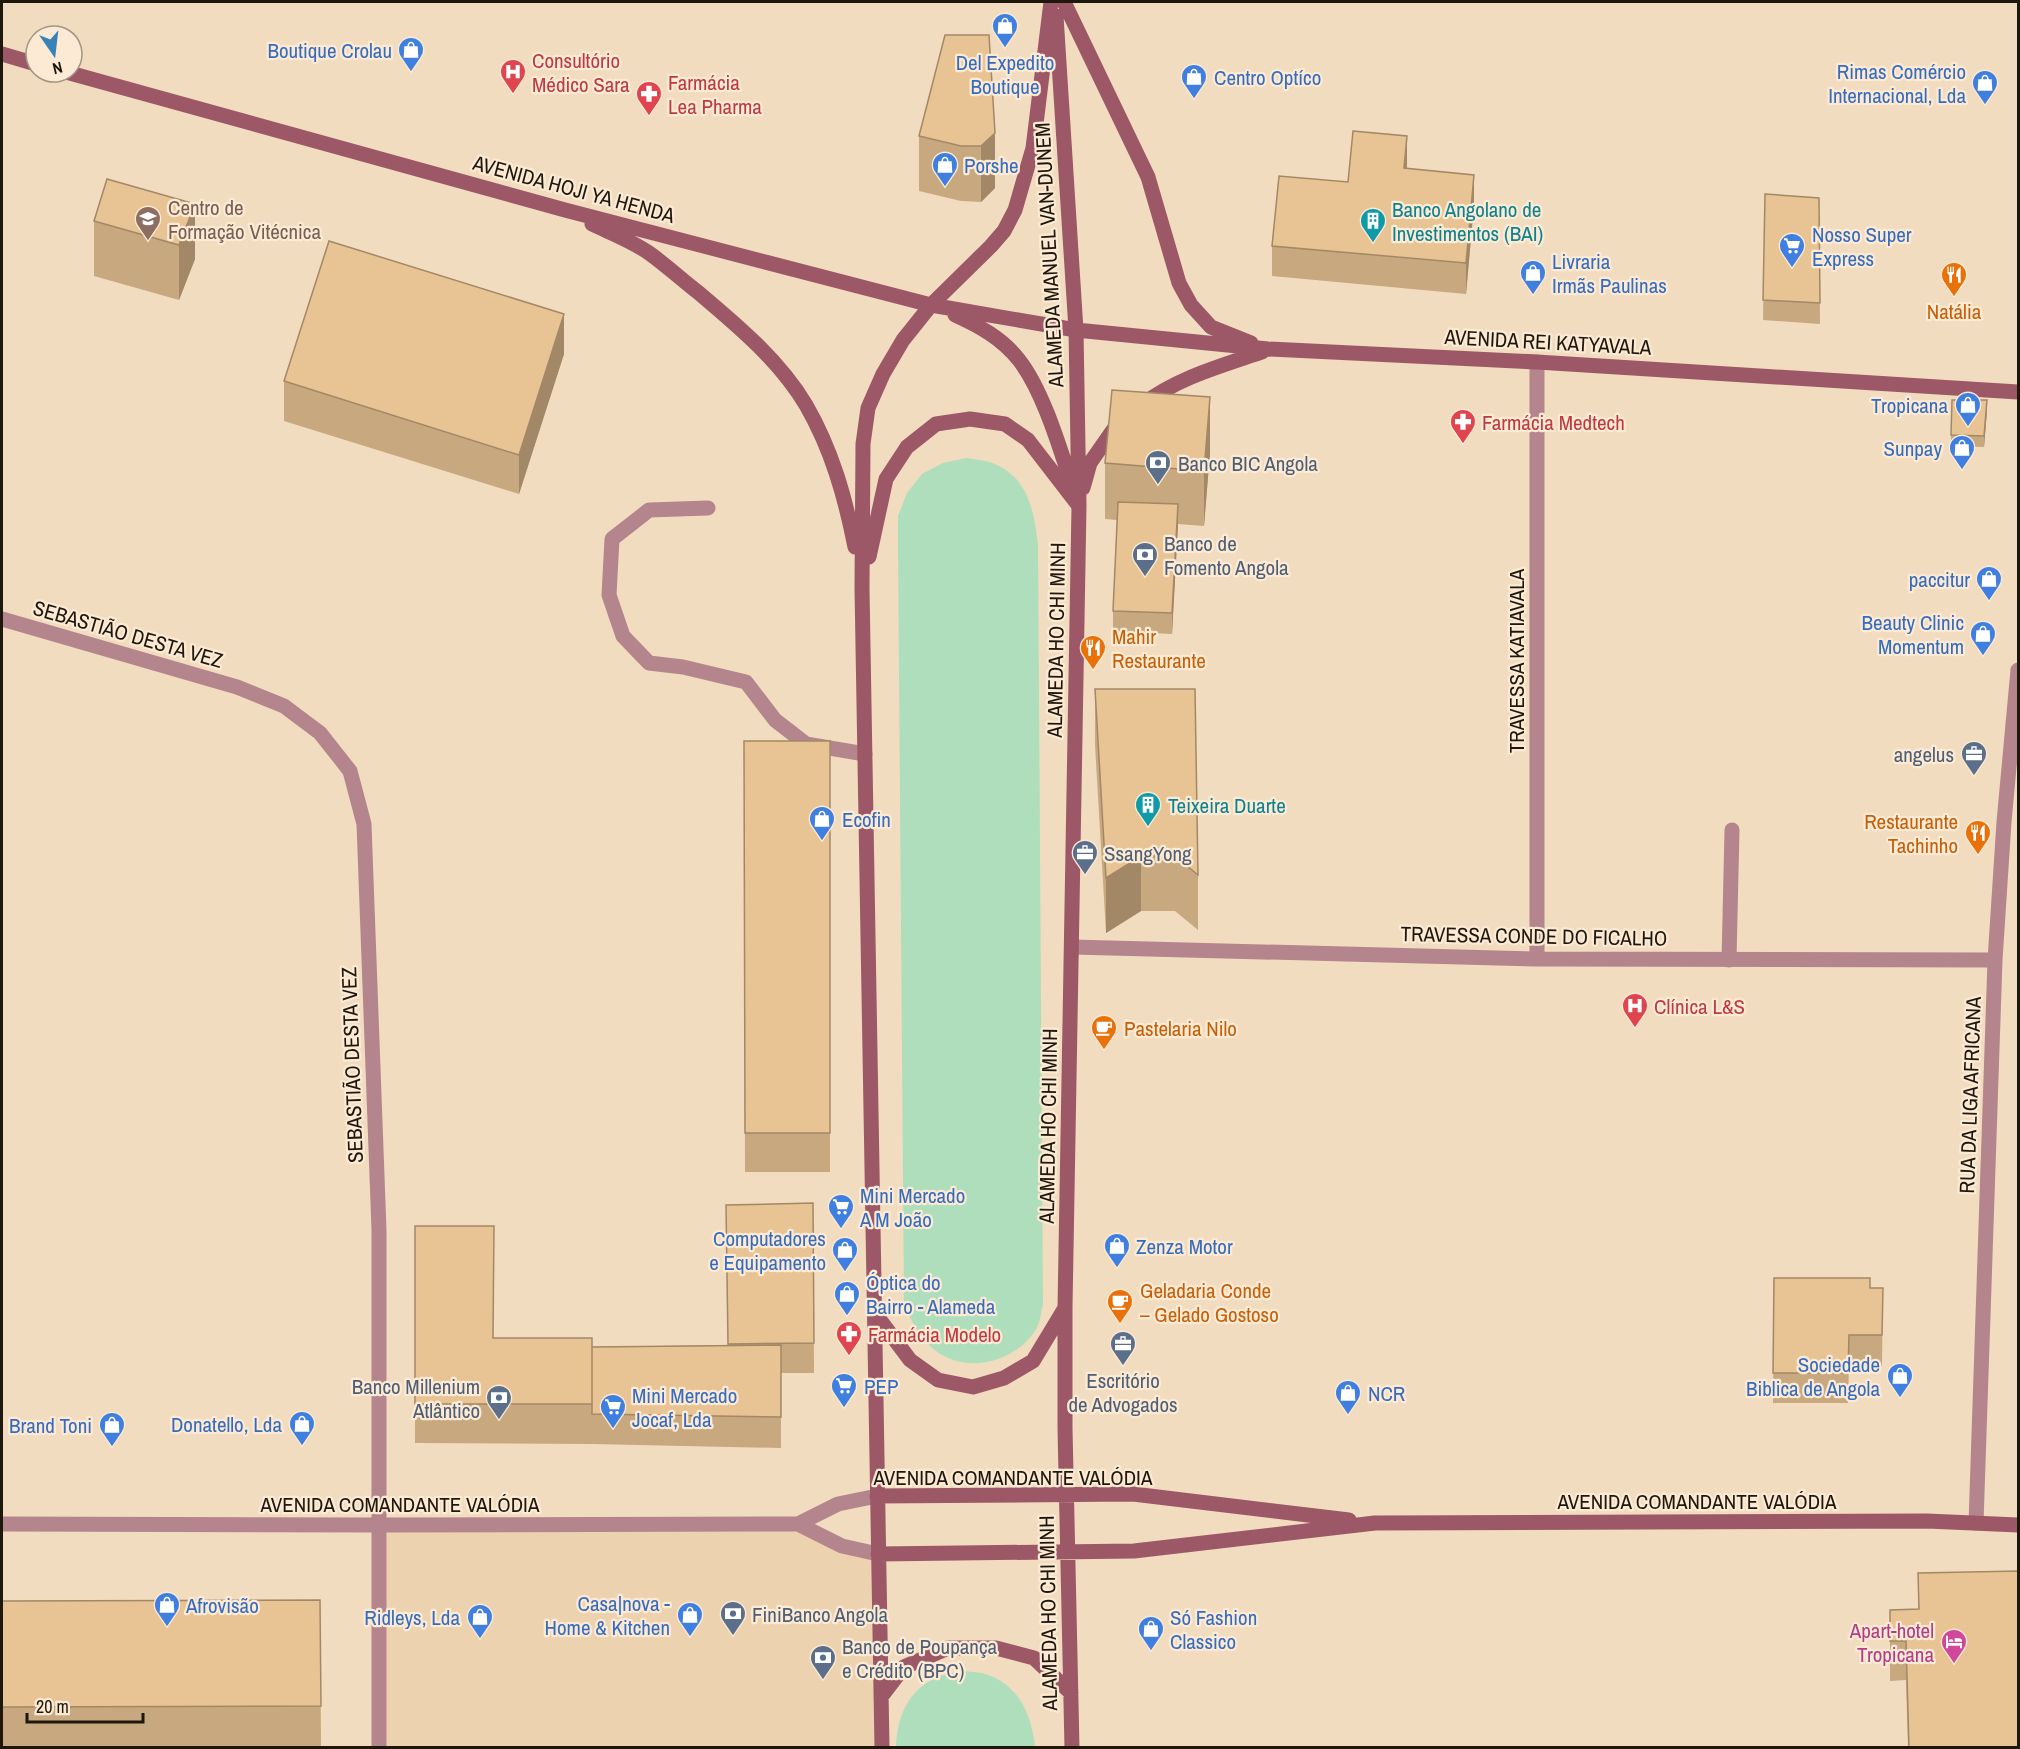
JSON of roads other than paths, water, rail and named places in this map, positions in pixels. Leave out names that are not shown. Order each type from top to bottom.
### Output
[{"type":"main road","points":[[882,1748],[862,588],[863,444],[868,408],[883,374],[903,340],[931,305],[1004,231],[1015,210],[1033,148],[1053,2]]},
{"type":"main road","name":"ALAMEDA MANUEL VAN-DUNEM","points":[[1053,2],[1076,330],[1079,506]]},
{"type":"main road","points":[[1064,2],[1148,177],[1179,283],[1191,306],[1211,327],[1268,350]]},
{"type":"main road","points":[[2,54],[24,60]]},
{"type":"main road","name":"AVENIDA HOJI YA HENDA","points":[[84,77],[565,210],[931,305],[1076,330]]},
{"type":"main road","points":[[565,210],[648,252],[721,312],[776,364],[805,404],[835,467],[846,501],[862,588]]},
{"type":"main road","points":[[931,305],[981,327],[1000,341],[1019,360],[1035,387],[1058,441],[1079,506]]},
{"type":"main road","name":"AVENIDA REI KATYAVALA","points":[[1076,330],[1268,350],[1537,362],[2019,392]]},
{"type":"main road","points":[[1079,506],[1090,463],[1119,423],[1156,394],[1184,380],[1268,350]]},
{"type":"main road","points":[[862,588],[886,479],[907,447],[936,424],[969,419],[1005,424],[1028,440],[1079,506]]},
{"type":"main road","name":"ALAMEDA HO CHI MINH","points":[[1072,1748],[1066,1493],[1065,1308],[1079,506]]},
{"type":"main road","points":[[874,1312],[910,1360],[938,1380],[973,1388],[1004,1378],[1033,1361],[1065,1308]]},
{"type":"main road","name":"AVENIDA COMANDANTE VALÓDIA","points":[[877,1496],[1133,1494],[1375,1524]]},
{"type":"main road","name":"AVENIDA COMANDANTE VALÓDIA","points":[[878,1554],[1134,1551],[1375,1524],[1915,1521],[2019,1525]]},
{"type":"main road","points":[[881,1697],[904,1666],[948,1648],[996,1648],[1034,1658],[1071,1693]]},
{"type":"street","name":"TRAVESSA KATIAVALA","points":[[1537,362],[1537,959]]},
{"type":"street","points":[[708,507],[649,510],[612,538],[609,595],[623,636],[649,663],[683,667],[746,682],[775,720],[806,744],[865,754]]},
{"type":"street","name":"SEBASTIÃO DESTA VEZ","points":[[2,619],[237,687],[284,706],[320,733],[350,771],[364,824],[379,1230],[379,1748]]},
{"type":"street","name":"RUA DA LIGA AFRICANA","points":[[1976,1523],[1995,960],[2012,822],[2019,670]]},
{"type":"street","points":[[1729,960],[1732,830]]},
{"type":"street","name":"TRAVESSA CONDE DO FICALHO","points":[[1072,947],[1537,959],[1995,960]]},
{"type":"street","name":"AVENIDA COMANDANTE VALÓDIA","points":[[2,1524],[798,1524],[838,1504],[877,1496]]},
{"type":"street","name":"AVENIDA COMANDANTE VALÓDIA","points":[[798,1524],[842,1546],[878,1554]]},
{"type":"place","name":"Del Expedito Boutique","points":[[1005,49]]},
{"type":"place","name":"Boutique Crolau","points":[[411,73]]},
{"type":"place","name":"Consultório Médico Sara","points":[[513,95]]},
{"type":"place","name":"Centro Optíco","points":[[1194,100]]},
{"type":"place","name":"Rimas Comércio Internacional, Lda","points":[[1985,106]]},
{"type":"place","name":"Farmácia Lea Pharma","points":[[649,117]]},
{"type":"place","name":"Porshe","points":[[945,188]]},
{"type":"place","name":"Centro de Formação Vitécnica","points":[[148,242]]},
{"type":"place","name":"Banco Angolano de Investimentos (BAI)","points":[[1373,244]]},
{"type":"place","name":"Nosso Super Express","points":[[1792,269]]},
{"type":"place","name":"Livraria Irmãs Paulinas","points":[[1533,296]]},
{"type":"place","name":"Natália","points":[[1954,298]]},
{"type":"place","name":"Tropicana","points":[[1968,428]]},
{"type":"place","name":"Farmácia Medtech","points":[[1463,445]]},
{"type":"place","name":"Sunpay","points":[[1962,471]]},
{"type":"place","name":"Banco BIC Angola","points":[[1158,486]]},
{"type":"place","name":"Banco de Fomento Angola","points":[[1145,578]]},
{"type":"place","name":"paccitur","points":[[1989,602]]},
{"type":"place","name":"Beauty Clinic Momentum","points":[[1983,657]]},
{"type":"place","name":"Mahir Restaurante","points":[[1093,671]]},
{"type":"place","name":"angelus","points":[[1974,777]]},
{"type":"place","name":"Teixeira Duarte","points":[[1148,828]]},
{"type":"place","name":"Ecofin","points":[[822,842]]},
{"type":"place","name":"Restaurante Tachinho","points":[[1978,856]]},
{"type":"place","name":"SsangYong","points":[[1085,876]]},
{"type":"place","name":"Clínica L&S","points":[[1635,1029]]},
{"type":"place","name":"Pastelaria Nilo","points":[[1104,1051]]},
{"type":"place","name":"Mini Mercado A M João","points":[[841,1230]]},
{"type":"place","name":"Zenza Motor","points":[[1117,1269]]},
{"type":"place","name":"Computadores e Equipamento","points":[[845,1273]]},
{"type":"place","name":"Óptica do Bairro - Alameda","points":[[847,1317]]},
{"type":"place","name":"Geladaria Conde – Gelado Gostoso","points":[[1120,1325]]},
{"type":"place","name":"Farmácia Modelo","points":[[849,1357]]},
{"type":"place","name":"Escritório de Advogados","points":[[1123,1367]]},
{"type":"place","name":"Sociedade Biblica de Angola","points":[[1900,1399]]},
{"type":"place","name":"PEP","points":[[844,1409]]},
{"type":"place","name":"NCR","points":[[1348,1416]]},
{"type":"place","name":"Banco Millenium Atlântico","points":[[499,1421]]},
{"type":"place","name":"Mini Mercado Jocaf, Lda","points":[[613,1430]]},
{"type":"place","name":"Donatello, Lda","points":[[302,1447]]},
{"type":"place","name":"Brand Toni","points":[[112,1448]]},
{"type":"place","name":"Afrovisão","points":[[167,1628]]},
{"type":"place","name":"FiniBanco Angola","points":[[733,1637]]},
{"type":"place","name":"Casa|nova - Home & Kitchen","points":[[690,1638]]},
{"type":"place","name":"Ridleys, Lda","points":[[480,1640]]},
{"type":"place","name":"Só Fashion Classico","points":[[1151,1652]]},
{"type":"place","name":"Apart-hotel Tropicana","points":[[1954,1665]]},
{"type":"place","name":"Banco de Poupança e Crédito (BPC)","points":[[823,1681]]}]
